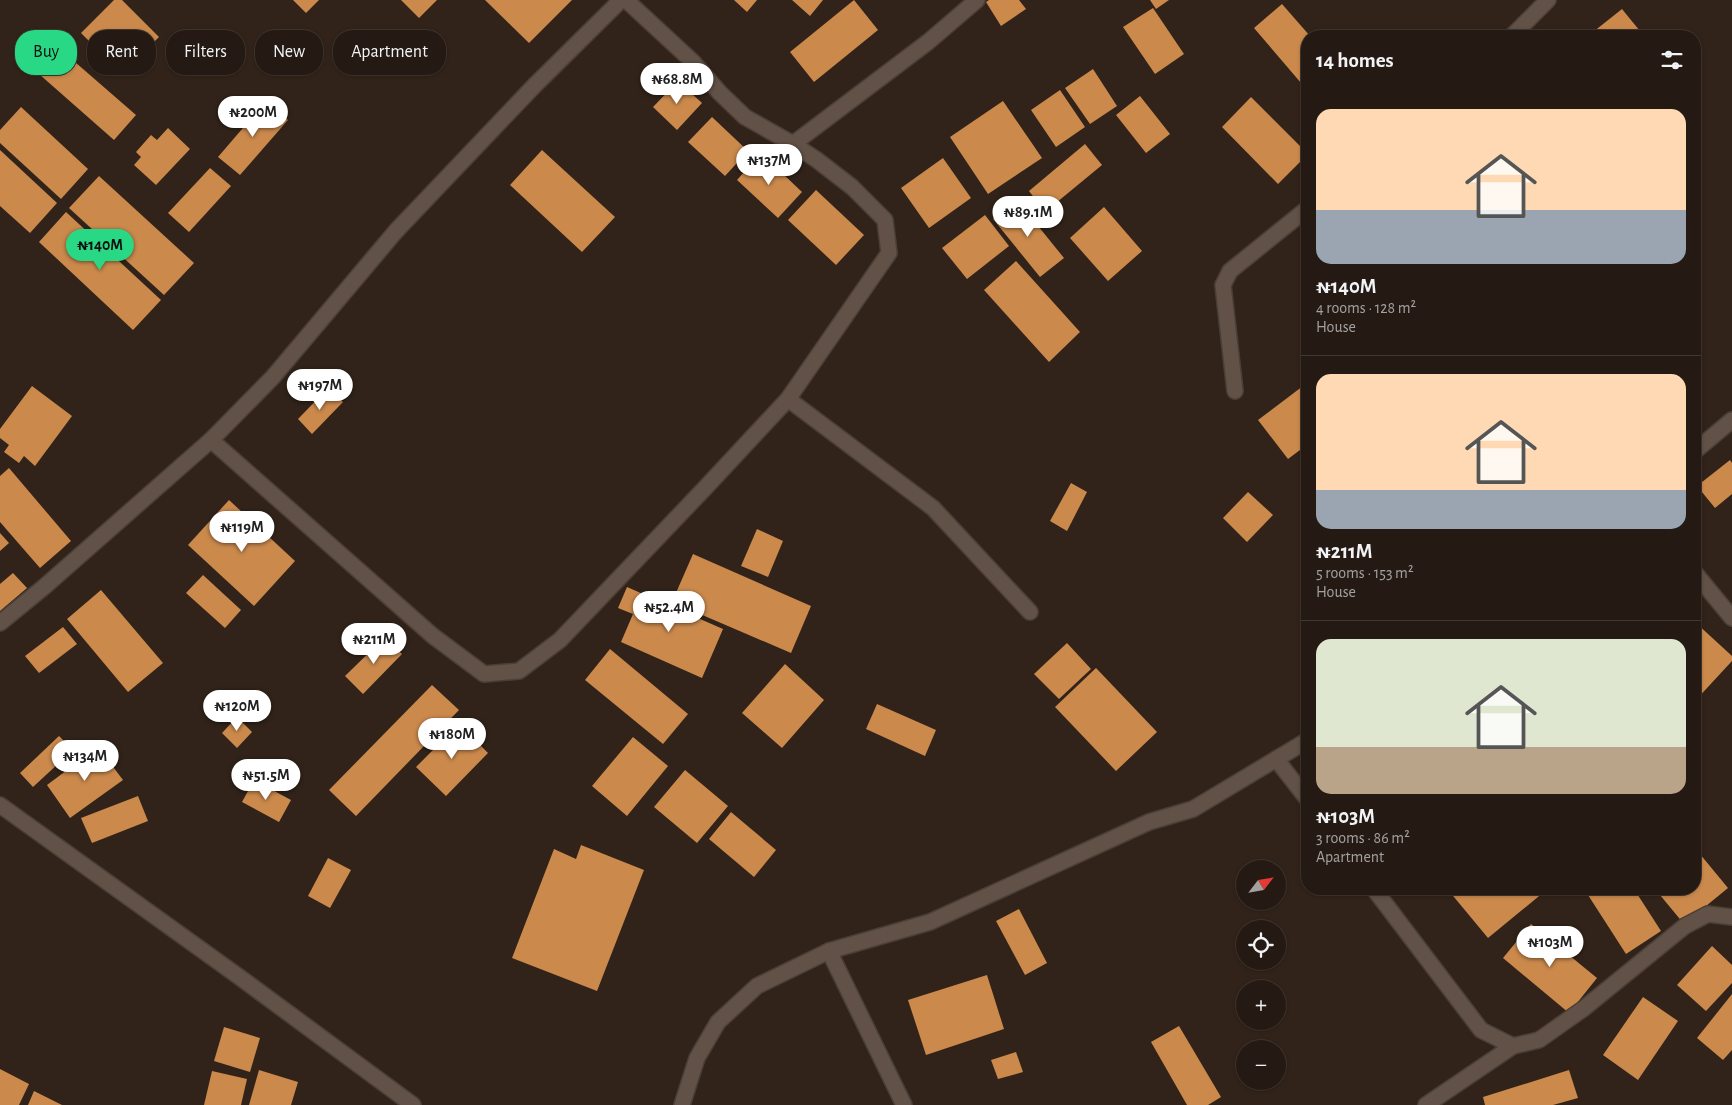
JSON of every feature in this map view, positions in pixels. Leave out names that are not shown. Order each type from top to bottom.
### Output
[{"type":"street","points":[[0,622],[44,587],[211,440],[273,376],[396,231],[534,86],[621,0]]},
{"type":"street","points":[[211,440],[433,636],[484,674],[519,671],[560,640],[706,487],[788,399],[889,253],[885,220],[852,187],[817,160],[745,117],[720,93],[692,61],[626,0]]},
{"type":"street","points":[[793,144],[928,42],[977,0]]},
{"type":"street","points":[[1518,30],[1548,0]]},
{"type":"street","points":[[1235,391],[1223,285],[1230,271],[1301,214]]},
{"type":"street","points":[[788,399],[933,508],[1030,612]]},
{"type":"street","points":[[1701,446],[1732,420]]},
{"type":"street","points":[[1701,579],[1732,618]]},
{"type":"street","points":[[682,1105],[697,1058],[718,1022],[757,986],[829,951],[930,922],[1149,822],[1193,809],[1301,744]]},
{"type":"street","points":[[1276,759],[1301,791]]},
{"type":"street","points":[[0,805],[238,976],[413,1105]]},
{"type":"street","points":[[1379,895],[1481,1030],[1513,1046]]},
{"type":"street","points":[[1426,1105],[1513,1046],[1539,1040],[1583,1009],[1685,926],[1708,914],[1732,917]]},
{"type":"street","points":[[829,951],[904,1105]]},
{"type":"building","points":[[114,0],[122,0],[152,30],[87,30],[87,39],[81,33]]},
{"type":"building","points":[[293,0],[319,0],[306,13]]},
{"type":"building","points":[[401,0],[437,0],[419,18]]},
{"type":"building","points":[[485,0],[572,0],[529,43]]},
{"type":"building","points":[[734,0],[757,0],[747,12]]},
{"type":"building","points":[[792,0],[823,0],[810,16]]},
{"type":"building","points":[[854,0],[878,30],[814,82],[790,52]]},
{"type":"building","points":[[989,0],[1019,0],[1026,9],[1001,26],[986,2]]},
{"type":"building","points":[[1150,0],[1169,0],[1156,9]]},
{"type":"building","points":[[1282,4],[1305,30],[1301,30],[1301,83],[1254,28]]},
{"type":"building","points":[[1153,8],[1184,54],[1155,74],[1123,27]]},
{"type":"building","points":[[1622,9],[1639,30],[1596,30]]},
{"type":"building","points":[[77,64],[87,72],[87,75],[90,75],[136,115],[114,140],[40,75],[77,75]]},
{"type":"building","points":[[1093,69],[1117,106],[1090,124],[1065,88]]},
{"type":"building","points":[[678,81],[702,103],[677,130],[653,107]]},
{"type":"building","points":[[1060,90],[1085,127],[1056,147],[1031,110]]},
{"type":"building","points":[[1140,96],[1170,134],[1146,153],[1116,115]]},
{"type":"building","points":[[1251,97],[1301,147],[1301,161],[1278,184],[1222,127]]},
{"type":"building","points":[[266,101],[288,120],[240,175],[218,157]]},
{"type":"building","points":[[1003,101],[1042,158],[988,194],[950,137]]},
{"type":"building","points":[[21,107],[88,169],[61,199],[0,143],[0,130]]},
{"type":"building","points":[[712,117],[748,151],[725,176],[688,142]]},
{"type":"building","points":[[168,128],[190,149],[156,185],[134,165],[141,157],[136,152],[151,135],[157,140]]},
{"type":"building","points":[[1085,144],[1102,165],[1045,212],[1029,191]]},
{"type":"building","points":[[0,150],[57,203],[30,233],[0,206]]},
{"type":"building","points":[[542,150],[615,217],[582,252],[510,185]]},
{"type":"building","points":[[761,153],[802,192],[778,218],[737,180]]},
{"type":"building","points":[[943,158],[971,198],[929,228],[901,188]]},
{"type":"building","points":[[210,168],[231,186],[189,232],[168,213]]},
{"type":"building","points":[[99,176],[194,263],[164,295],[69,208]]},
{"type":"building","points":[[816,190],[864,235],[836,265],[788,220]]},
{"type":"building","points":[[1017,200],[1064,258],[1040,277],[993,219]]},
{"type":"building","points":[[1104,207],[1142,251],[1108,281],[1070,238]]},
{"type":"building","points":[[66,212],[161,300],[133,330],[39,242]]},
{"type":"building","points":[[985,215],[1009,246],[967,279],[942,248]]},
{"type":"building","points":[[1016,261],[1080,332],[1049,362],[984,290]]},
{"type":"building","points":[[32,386],[72,416],[35,466],[24,456],[19,463],[4,452],[9,445],[0,438],[0,429]]},
{"type":"building","points":[[329,387],[343,402],[312,434],[298,419]]},
{"type":"building","points":[[1301,388],[1301,449],[1288,459],[1258,420]]},
{"type":"building","points":[[1730,460],[1732,463],[1732,494],[1715,508],[1701,491],[1701,483]]},
{"type":"building","points":[[9,468],[71,541],[40,568],[0,522],[0,476]]},
{"type":"building","points":[[1071,483],[1087,492],[1067,531],[1050,521]]},
{"type":"building","points":[[1248,492],[1273,515],[1247,542],[1223,518]]},
{"type":"building","points":[[229,500],[295,561],[254,606],[188,545]]},
{"type":"building","points":[[757,529],[783,541],[768,577],[741,566]]},
{"type":"building","points":[[0,533],[9,543],[0,551]]},
{"type":"building","points":[[693,554],[811,606],[791,653],[672,602]]},
{"type":"building","points":[[13,573],[27,588],[0,611],[0,584]]},
{"type":"building","points":[[203,575],[241,610],[225,628],[186,593]]},
{"type":"building","points":[[627,587],[723,629],[702,678],[621,642],[633,614],[618,608]]},
{"type":"building","points":[[101,590],[163,663],[128,692],[67,619]]},
{"type":"building","points":[[63,627],[77,644],[39,673],[25,656]]},
{"type":"building","points":[[1701,628],[1732,656],[1732,661],[1701,695]]},
{"type":"building","points":[[385,637],[402,654],[363,694],[345,676]]},
{"type":"building","points":[[1067,643],[1091,669],[1059,699],[1034,674]]},
{"type":"building","points":[[610,649],[688,714],[663,744],[585,680]]},
{"type":"building","points":[[785,664],[824,700],[782,748],[742,713]]},
{"type":"building","points":[[1096,668],[1157,732],[1116,771],[1055,707]]},
{"type":"building","points":[[432,685],[459,710],[356,816],[329,790]]},
{"type":"building","points":[[877,704],[936,730],[925,756],[866,729]]},
{"type":"building","points":[[237,717],[252,732],[237,748],[222,733]]},
{"type":"building","points":[[459,724],[488,753],[446,796],[416,767]]},
{"type":"building","points":[[59,736],[73,750],[33,787],[20,773]]},
{"type":"building","points":[[633,737],[668,766],[627,816],[592,786]]},
{"type":"building","points":[[98,747],[123,780],[70,818],[47,785]]},
{"type":"building","points":[[685,770],[728,806],[697,843],[654,807]]},
{"type":"building","points":[[254,780],[291,800],[279,822],[242,802]]},
{"type":"building","points":[[138,796],[148,821],[92,843],[81,818]]},
{"type":"building","points":[[731,812],[776,850],[754,877],[709,839]]},
{"type":"building","points":[[581,845],[644,870],[597,991],[512,958],[554,849],[576,859]]},
{"type":"building","points":[[1701,855],[1728,888],[1684,924],[1660,895],[1701,895]]},
{"type":"building","points":[[328,858],[351,870],[330,908],[308,896]]},
{"type":"building","points":[[1452,895],[1540,895],[1488,938]]},
{"type":"building","points":[[1588,895],[1638,895],[1661,931],[1626,954]]},
{"type":"building","points":[[1019,909],[1047,963],[1025,975],[996,921]]},
{"type":"building","points":[[1531,924],[1597,978],[1569,1013],[1503,958]]},
{"type":"building","points":[[1712,946],[1732,965],[1732,983],[1706,1011],[1677,985]]},
{"type":"building","points":[[987,975],[1004,1029],[926,1055],[908,1000]]},
{"type":"building","points":[[1732,994],[1732,1050],[1723,1060],[1697,1038]]},
{"type":"building","points":[[1643,997],[1678,1021],[1638,1080],[1603,1055]]},
{"type":"building","points":[[1179,1026],[1221,1097],[1208,1105],[1187,1105],[1151,1042]]},
{"type":"building","points":[[224,1027],[260,1038],[250,1072],[214,1061]]},
{"type":"building","points":[[1016,1052],[1023,1072],[998,1079],[991,1060]]},
{"type":"building","points":[[0,1069],[29,1084],[19,1105],[0,1105]]},
{"type":"building","points":[[259,1070],[298,1082],[291,1105],[249,1105]]},
{"type":"building","points":[[1569,1070],[1578,1098],[1553,1105],[1485,1105],[1483,1097]]},
{"type":"building","points":[[212,1071],[247,1079],[241,1105],[204,1105]]},
{"type":"building","points":[[34,1091],[62,1105],[28,1105]]}]
